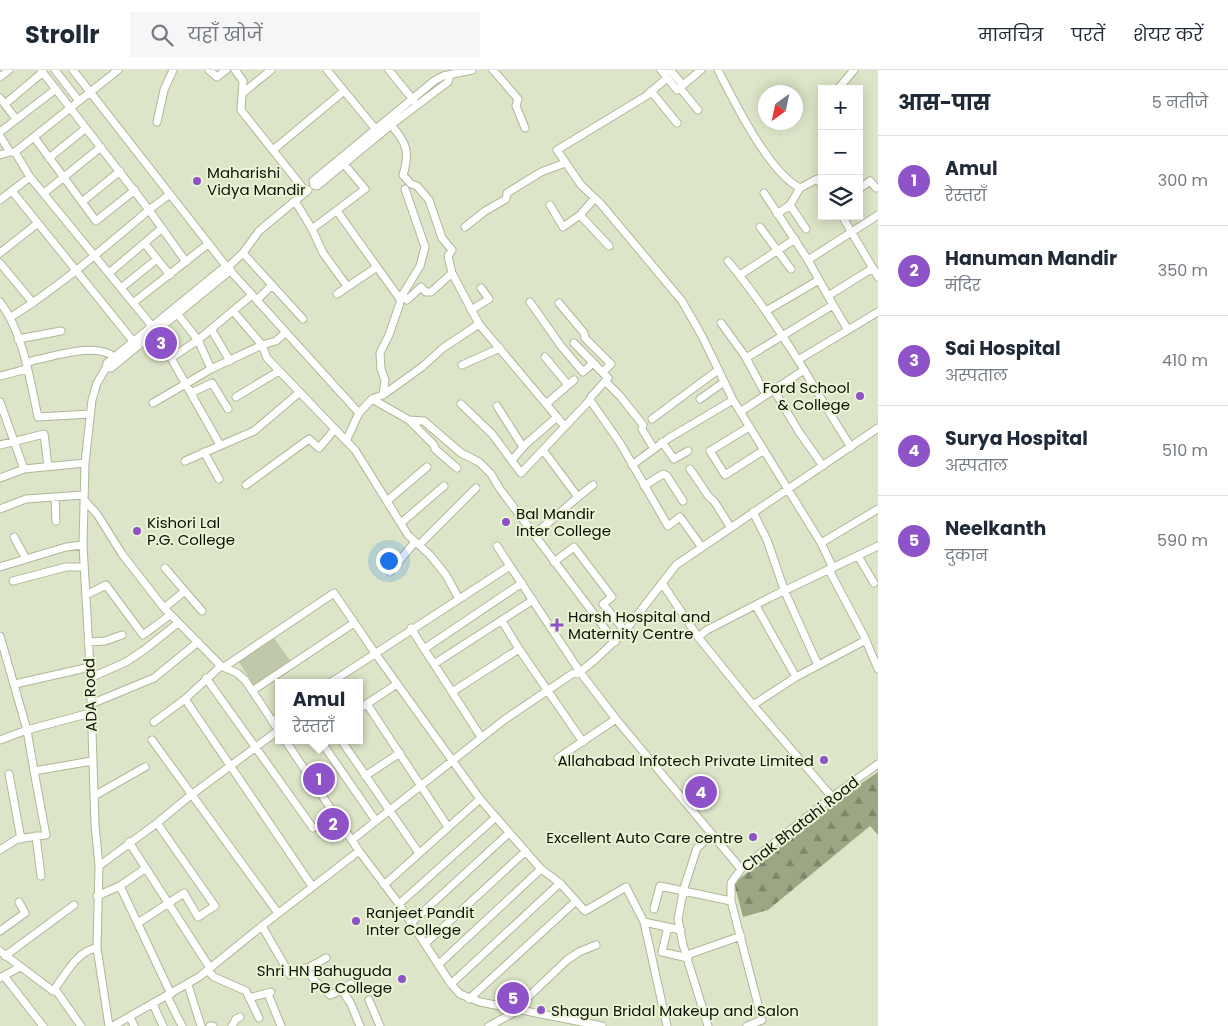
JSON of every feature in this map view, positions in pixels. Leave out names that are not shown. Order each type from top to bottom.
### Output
[{"type":"street","points":[[0,77],[9,70]]},
{"type":"street","points":[[55,70],[80,101]]},
{"type":"street","points":[[73,70],[228,268],[359,413]]},
{"type":"street","points":[[0,155],[13,152],[34,137],[117,70]]},
{"type":"street","points":[[157,122],[164,90],[173,70]]},
{"type":"street","points":[[209,70],[217,77],[226,70]]},
{"type":"street","points":[[234,70],[243,81],[244,92],[241,110],[306,192]]},
{"type":"street","points":[[244,92],[271,70]]},
{"type":"street","points":[[327,70],[378,132]]},
{"type":"street","points":[[106,368],[111,368],[175,311],[228,268],[243,253],[259,230],[314,184],[415,102],[448,82],[450,76],[472,70]]},
{"type":"street","points":[[493,70],[518,99],[516,106],[525,128]]},
{"type":"street","points":[[661,70],[667,78],[680,88]]},
{"type":"street","points":[[670,70],[680,88],[698,110]]},
{"type":"street","points":[[680,88],[700,70]]},
{"type":"street","points":[[718,70],[730,95],[768,158],[783,176],[800,188]]},
{"type":"street","points":[[841,85],[854,70]]},
{"type":"street","points":[[16,119],[2,101],[42,71],[134,190],[186,262]]},
{"type":"street","points":[[392,71],[415,102]]},
{"type":"street","points":[[667,78],[646,96],[557,150],[581,185],[595,198],[682,301],[702,336],[733,400],[821,543],[831,569],[878,669]]},
{"type":"street","points":[[0,132],[56,89]]},
{"type":"street","points":[[272,150],[344,91]]},
{"type":"street","points":[[651,91],[677,123]]},
{"type":"street","points":[[314,184],[344,164],[378,132],[391,125],[415,102]]},
{"type":"street","points":[[391,125],[400,135],[408,158],[403,175],[411,184],[417,186],[429,200],[442,238],[452,250],[448,256],[452,274],[479,324],[564,426]]},
{"type":"street","points":[[50,158],[86,128]]},
{"type":"street","points":[[0,136],[30,177],[152,326]]},
{"type":"street","points":[[34,137],[96,220],[134,190]]},
{"type":"street","points":[[44,193],[101,147]]},
{"type":"street","points":[[465,227],[485,211],[506,199],[507,193],[541,172],[565,163]]},
{"type":"street","points":[[312,229],[365,189],[344,164]]},
{"type":"street","points":[[82,202],[120,172]]},
{"type":"street","points":[[0,200],[30,177]]},
{"type":"street","points":[[777,214],[790,205],[800,188],[818,179]]},
{"type":"street","points":[[863,186],[870,181],[876,188]]},
{"type":"street","points":[[383,395],[385,380],[381,368],[380,353],[397,314],[401,297],[420,266],[425,247],[405,189]]},
{"type":"street","points":[[12,191],[133,341]]},
{"type":"street","points":[[764,193],[808,260],[848,330]]},
{"type":"street","points":[[11,317],[76,271],[170,194]]},
{"type":"street","points":[[550,205],[563,227],[580,215],[595,198]]},
{"type":"street","points":[[295,201],[312,229],[323,253],[347,286]]},
{"type":"street","points":[[790,205],[806,229]]},
{"type":"street","points":[[337,211],[377,267],[401,297],[406,300],[421,287],[426,292],[431,292],[452,274]]},
{"type":"street","points":[[580,215],[609,246]]},
{"type":"street","points":[[808,260],[878,215]]},
{"type":"street","points":[[845,220],[878,276]]},
{"type":"street","points":[[0,253],[38,223]]},
{"type":"street","points":[[760,227],[791,269]]},
{"type":"street","points":[[109,273],[161,229]]},
{"type":"street","points":[[740,275],[794,239]]},
{"type":"street","points":[[145,244],[170,274]]},
{"type":"street","points":[[133,303],[208,244]]},
{"type":"street","points":[[243,253],[303,319]]},
{"type":"street","points":[[121,288],[157,259]]},
{"type":"street","points":[[728,261],[766,310],[851,447]]},
{"type":"street","points":[[0,263],[33,303]]},
{"type":"street","points":[[337,294],[377,267]]},
{"type":"street","points":[[828,296],[873,268]]},
{"type":"street","points":[[766,310],[819,280]]},
{"type":"street","points":[[220,445],[171,358],[272,284]]},
{"type":"street","points":[[471,310],[489,299],[481,288]]},
{"type":"street","points":[[0,302],[11,317],[27,366],[38,417],[90,414]]},
{"type":"street","points":[[530,302],[564,350],[583,372],[593,363]]},
{"type":"street","points":[[559,303],[594,348],[612,364],[603,372]]},
{"type":"street","points":[[746,358],[833,305]]},
{"type":"street","points":[[175,311],[198,340],[211,369]]},
{"type":"street","name":"ADA Road","points":[[109,1026],[97,948],[99,866],[92,761],[90,667],[83,545],[85,463],[90,414],[97,384],[107,363],[152,326],[175,311]]},
{"type":"street","points":[[233,311],[262,345],[267,358],[354,450],[408,535],[430,555],[446,576],[459,598]]},
{"type":"street","points":[[798,360],[878,312]]},
{"type":"street","points":[[721,323],[746,358],[766,395]]},
{"type":"street","points":[[346,441],[359,413],[372,400],[383,395],[422,367],[443,348],[479,324]]},
{"type":"street","points":[[211,329],[230,361]]},
{"type":"street","points":[[18,339],[61,331]]},
{"type":"street","points":[[153,403],[211,369],[262,345],[276,341],[286,332]]},
{"type":"street","points":[[564,350],[584,335]]},
{"type":"street","points":[[461,404],[492,434],[521,472],[590,400],[590,397],[608,378],[574,343]]},
{"type":"street","points":[[462,365],[500,348]]},
{"type":"street","points":[[0,376],[27,366],[35,360],[91,350],[108,352],[114,357]]},
{"type":"street","points":[[545,357],[568,385]]},
{"type":"street","points":[[652,420],[718,370]]},
{"type":"street","points":[[740,412],[804,370]]},
{"type":"street","points":[[236,397],[279,371]]},
{"type":"street","points":[[546,404],[574,380]]},
{"type":"street","points":[[605,381],[620,396],[643,425],[642,429],[654,448]]},
{"type":"street","points":[[700,399],[724,382]]},
{"type":"street","points":[[191,393],[212,383],[228,409]]},
{"type":"street","points":[[774,390],[799,432],[823,466]]},
{"type":"street","points":[[184,461],[254,431],[300,392]]},
{"type":"street","points":[[372,400],[409,420],[435,449],[457,468]]},
{"type":"street","points":[[590,400],[620,443],[668,526],[680,517],[701,546]]},
{"type":"street","points":[[632,465],[662,442],[733,400]]},
{"type":"street","points":[[0,402],[24,469]]},
{"type":"street","points":[[497,406],[523,447]]},
{"type":"street","points":[[512,460],[523,447],[557,417]]},
{"type":"street","points":[[409,420],[424,421],[461,453],[479,462],[491,474],[500,489],[615,642]]},
{"type":"street","points":[[749,427],[710,451],[725,475],[764,450]]},
{"type":"street","points":[[352,840],[482,737],[547,690],[572,674],[580,672],[598,658],[625,631],[676,565],[701,546],[731,528],[878,428]]},
{"type":"street","points":[[246,486],[309,439],[319,448],[335,429]]},
{"type":"street","points":[[0,445],[44,434],[48,466]]},
{"type":"street","points":[[662,442],[674,459],[688,451]]},
{"type":"street","points":[[543,450],[578,497]]},
{"type":"street","points":[[204,452],[219,479]]},
{"type":"street","points":[[0,478],[24,469],[85,463]]},
{"type":"street","points":[[387,501],[427,467]]},
{"type":"street","points":[[690,469],[731,528]]},
{"type":"street","points":[[644,486],[663,474],[667,476],[683,501]]},
{"type":"street","points":[[534,535],[593,485]]},
{"type":"street","points":[[401,524],[444,486]]},
{"type":"street","points":[[390,572],[417,543],[476,488]]},
{"type":"street","points":[[55,497],[56,521]]},
{"type":"street","points":[[0,509],[26,499],[84,498],[122,554],[170,615],[223,667],[245,680],[275,718]]},
{"type":"street","points":[[821,543],[878,509]]},
{"type":"street","points":[[753,512],[767,540],[785,592],[818,665]]},
{"type":"street","points":[[14,537],[26,558]]},
{"type":"street","points":[[0,567],[66,547],[83,545]]},
{"type":"street","points":[[497,546],[580,672],[616,719],[741,868]]},
{"type":"street","points":[[698,637],[707,630],[878,546]]},
{"type":"street","points":[[554,562],[574,547],[612,597],[593,612]]},
{"type":"street","points":[[858,556],[874,583]]},
{"type":"street","points":[[336,679],[411,628],[510,566]]},
{"type":"street","points":[[13,581],[66,567],[84,567]]},
{"type":"street","points":[[165,568],[202,611]]},
{"type":"street","points":[[424,649],[522,583]]},
{"type":"street","points":[[662,583],[698,637],[832,797]]},
{"type":"street","points":[[86,595],[106,585],[143,635],[170,615]]},
{"type":"street","points":[[164,608],[185,591]]},
{"type":"street","points":[[154,722],[185,699],[206,678],[334,594],[374,653],[480,799],[541,869],[560,883],[585,911],[626,887],[644,922],[667,1026]]},
{"type":"street","points":[[434,664],[533,600]]},
{"type":"street","points":[[603,604],[625,631]]},
{"type":"street","points":[[756,606],[796,677]]},
{"type":"street","points":[[502,621],[583,742]]},
{"type":"street","points":[[90,678],[126,662],[178,623]]},
{"type":"street","points":[[252,691],[354,623]]},
{"type":"street","points":[[411,628],[482,737]]},
{"type":"street","points":[[0,636],[2,653],[15,684],[27,730],[46,834],[21,839],[0,850]]},
{"type":"street","points":[[88,642],[105,641],[122,636]]},
{"type":"street","points":[[753,705],[796,677],[866,640]]},
{"type":"street","points":[[91,704],[154,678],[198,642]]},
{"type":"street","points":[[452,692],[519,648]]},
{"type":"street","points":[[15,684],[90,667]]},
{"type":"street","points":[[206,678],[313,828]]},
{"type":"street","points":[[363,706],[397,684]]},
{"type":"street","points":[[185,699],[312,886]]},
{"type":"street","points":[[367,704],[448,827]]},
{"type":"street","points":[[0,740],[27,730],[90,713]]},
{"type":"street","points":[[558,758],[616,719]]},
{"type":"street","points":[[99,866],[191,795],[275,734]]},
{"type":"street","points":[[152,740],[278,913]]},
{"type":"street","points":[[288,744],[359,851],[399,904],[451,984],[460,994],[469,999],[558,1022],[602,1026]]},
{"type":"street","points":[[323,744],[376,821]]},
{"type":"street","points":[[344,744],[419,853]]},
{"type":"street","points":[[365,776],[400,753]]},
{"type":"street","points":[[34,771],[92,761]]},
{"type":"street","name":"Chak Bhatahi Road","points":[[747,1026],[762,1020],[731,901],[731,883],[741,868],[832,797],[878,764]]},
{"type":"street","points":[[94,796],[144,767]]},
{"type":"street","points":[[9,774],[21,839]]},
{"type":"street","points":[[384,885],[480,799]]},
{"type":"street","points":[[399,904],[495,818]]},
{"type":"street","points":[[138,923],[184,893],[198,918],[214,906],[157,823]]},
{"type":"street","points":[[411,923],[509,833]]},
{"type":"street","points":[[708,1026],[687,957],[678,919],[697,848],[712,834]]},
{"type":"street","points":[[36,836],[41,876]]},
{"type":"street","points":[[129,842],[214,977],[246,991],[259,1018]]},
{"type":"street","points":[[113,1026],[188,985],[359,851]]},
{"type":"street","points":[[426,943],[526,851]]},
{"type":"street","points":[[97,896],[120,886],[146,868]]},
{"type":"street","points":[[439,964],[541,869]]},
{"type":"street","points":[[451,984],[560,883]]},
{"type":"street","points":[[120,886],[182,1026]]},
{"type":"street","points":[[654,909],[660,886],[731,901]]},
{"type":"street","points":[[469,999],[576,901]]},
{"type":"street","points":[[0,930],[25,913],[18,902]]},
{"type":"street","points":[[55,989],[54,991],[2,954],[74,905]]},
{"type":"street","points":[[644,922],[681,930]]},
{"type":"street","points":[[262,926],[290,975],[326,958]]},
{"type":"street","points":[[668,927],[662,952],[687,957],[741,936]]},
{"type":"street","points":[[489,1026],[517,1011],[525,1000],[567,960],[579,952],[596,945]]},
{"type":"street","points":[[55,989],[77,960],[92,948],[97,948]]},
{"type":"street","points":[[20,967],[2,977],[43,1026]]},
{"type":"street","points":[[306,969],[315,981],[330,995],[351,984]]},
{"type":"street","points":[[188,985],[200,1026]]},
{"type":"street","points":[[55,989],[81,1026]]},
{"type":"street","points":[[342,990],[351,1004],[360,1026]]},
{"type":"street","points":[[249,998],[270,993],[281,1026]]},
{"type":"street","points":[[369,1000],[380,1026]]},
{"type":"street","points":[[153,1004],[163,1026]]},
{"type":"street","points":[[130,1017],[134,1026]]},
{"type":"street","points":[[232,1026],[236,1019],[240,1017]]},
{"type":"green space","points":[[274,638],[292,663],[255,687],[239,662]]},
{"type":"green space","points":[[878,772],[878,835],[870,826],[768,910],[743,917],[734,883],[856,787]]},
{"type":"place","name":"Maharishi Vidya Mandir","points":[[197,181]]},
{"type":"place","name":"Sai Hospital","points":[[161,343]]},
{"type":"place","name":"Ford School & College","points":[[860,396]]},
{"type":"place","name":"Bal Mandir Inter College","points":[[506,522]]},
{"type":"place","name":"Kishori Lal P.G. College","points":[[137,531]]},
{"type":"place","name":"Harsh Hospital and Maternity Centre","points":[[557,625]]},
{"type":"place","name":"Allahabad Infotech Private Limited","points":[[824,760]]},
{"type":"place","name":"Amul","points":[[319,779]]},
{"type":"place","name":"Surya Hospital","points":[[701,792]]},
{"type":"place","name":"Hanuman Mandir","points":[[333,824]]},
{"type":"place","name":"Excellent Auto Care centre","points":[[753,837]]},
{"type":"place","name":"Ranjeet Pandit Inter College","points":[[356,921]]},
{"type":"place","name":"Shri HN Bahuguda PG College","points":[[402,979]]},
{"type":"place","name":"Neelkanth","points":[[513,998]]},
{"type":"place","name":"Shagun Bridal Makeup and Salon","points":[[541,1010]]}]
